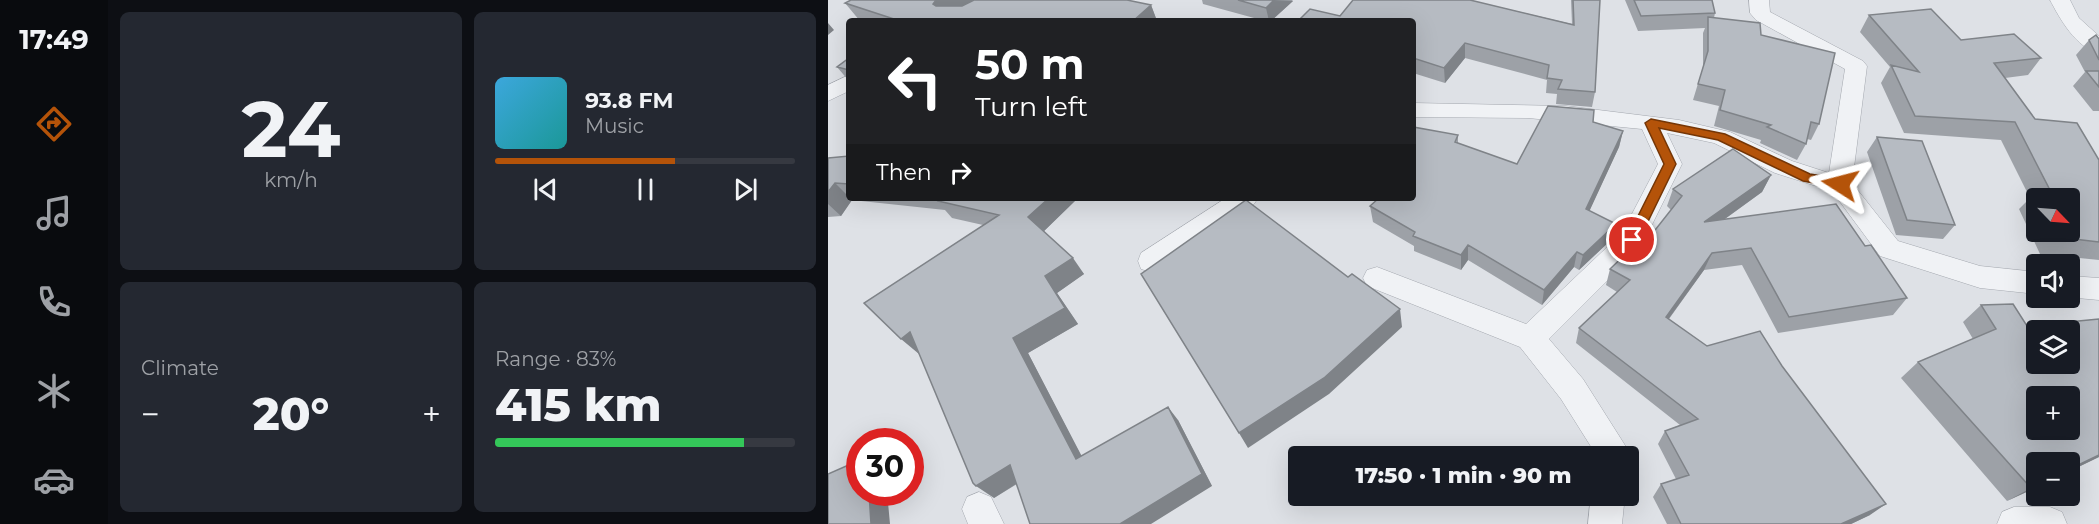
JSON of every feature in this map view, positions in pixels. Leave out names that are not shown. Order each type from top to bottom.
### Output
[{"type":"street","points":[[1759,0],[1760,13],[1763,16],[1856,66],[1840,184]]},
{"type":"street","points":[[2060,0],[2071,21],[2099,47]]},
{"type":"street","points":[[828,94],[846,84]]},
{"type":"street","points":[[828,100],[846,101]]},
{"type":"street","points":[[1416,110],[1570,111],[1651,123],[1721,137],[1808,178],[1840,184],[1889,249],[1980,277],[2026,282]]},
{"type":"street","points":[[1530,338],[1632,240],[1670,164],[1651,123]]},
{"type":"street","points":[[1151,261],[1241,201]]},
{"type":"street","points":[[1377,278],[1530,338],[1572,389],[1609,446]]},
{"type":"street","points":[[2080,288],[2099,289]]},
{"type":"street","points":[[1605,524],[1607,506]]},
{"type":"street","points":[[2013,524],[2050,524]]},
{"type":"building","points":[[851,0],[936,0],[933,4],[936,6],[962,6],[974,0],[1127,0],[1151,5],[1136,18],[891,18],[845,3]]},
{"type":"building","points":[[1238,0],[1274,0],[1266,8]]},
{"type":"building","points":[[1353,0],[1470,0],[1574,25],[1573,0],[1600,0],[1595,92],[1558,89],[1562,80],[1547,78],[1549,65],[1465,43],[1444,68],[1416,59],[1416,18],[1301,18],[1310,9],[1340,16]]},
{"type":"building","points":[[1634,0],[1712,0],[1715,13],[1641,16]]},
{"type":"building","points":[[1931,9],[1961,40],[2014,34],[2041,58],[1994,63],[2035,119],[2077,123],[2099,160],[2099,242],[2080,240],[2080,188],[2049,188],[2015,122],[1915,116],[1891,65],[1919,72],[1869,15]]},
{"type":"building","points":[[1708,17],[1760,23],[1761,35],[1835,53],[1819,124],[1811,122],[1806,144],[1767,127],[1771,125],[1720,110],[1725,90],[1698,84],[1708,51]]},
{"type":"building","points":[[2096,35],[2099,39],[2099,60],[2089,40]]},
{"type":"building","points":[[846,60],[846,69],[837,67]]},
{"type":"building","points":[[2086,71],[2099,71],[2099,87]]},
{"type":"building","points":[[1548,106],[1594,110],[1593,122],[1623,131],[1586,209],[1616,224],[1583,255],[1577,252],[1544,290],[1468,245],[1461,255],[1413,236],[1415,232],[1370,206],[1376,201],[1416,201],[1416,128],[1458,135],[1455,142],[1517,164]]},
{"type":"building","points":[[1877,137],[1922,141],[1955,225],[1907,220]]},
{"type":"building","points":[[1733,149],[1771,175],[1704,222],[1836,204],[1865,246],[1871,245],[1907,298],[1789,317],[1751,248],[1712,253],[1666,317],[1707,346],[1760,331],[1782,366],[1886,504],[1841,524],[1681,524],[1661,484],[1689,475],[1665,431],[1698,419],[1579,328],[1630,280],[1610,269],[1643,237],[1648,239],[1682,196],[1673,189]]},
{"type":"building","points":[[846,156],[846,184],[835,183],[828,192],[828,158]]},
{"type":"building","points":[[938,201],[1046,201],[1028,217],[1073,258],[1045,276],[1065,308],[1013,338],[1076,459],[1168,407],[1202,474],[1120,524],[1030,524],[1010,465],[976,486],[910,332],[901,339],[864,303],[999,215]]},
{"type":"building","points":[[1247,201],[1348,277],[1352,274],[1400,309],[1324,378],[1239,433],[1141,274]]},
{"type":"building","points":[[2013,304],[2026,324],[2026,374],[2080,374],[2080,321],[2099,319],[2099,455],[2080,464],[2080,452],[2026,452],[2026,482],[1918,362],[1996,329],[1981,305]]},
{"type":"building","points":[[846,466],[846,506],[870,506],[871,524],[828,524],[828,474]]},
{"type":"route","points":[[1632,240],[1670,164],[1651,123],[1721,137],[1808,178],[1840,184]]}]
